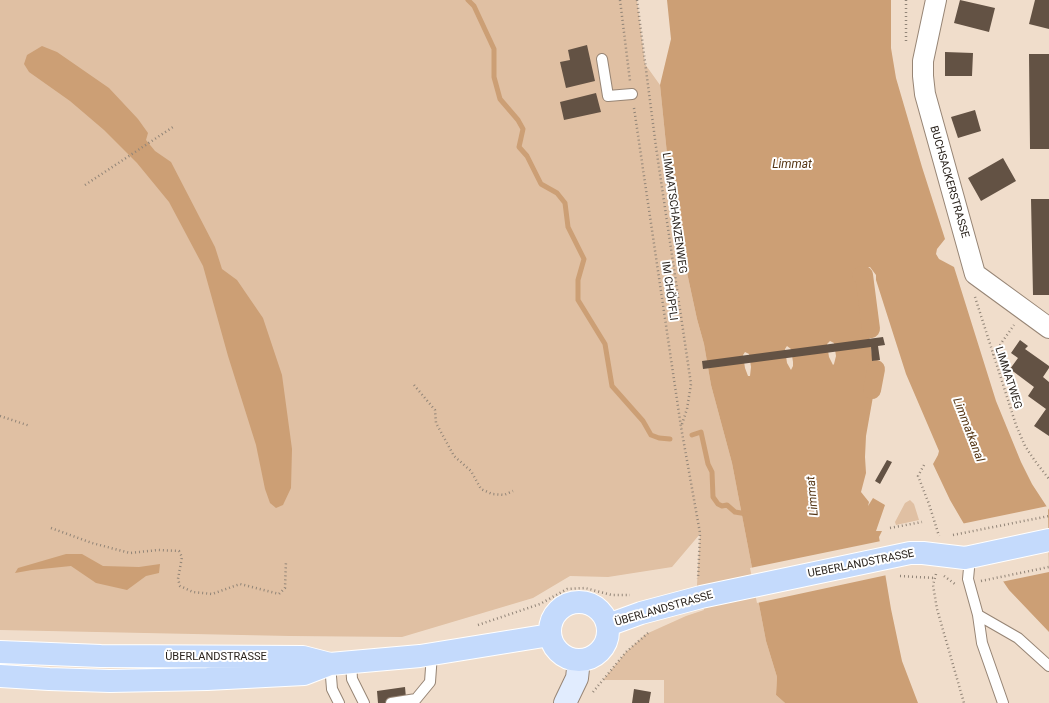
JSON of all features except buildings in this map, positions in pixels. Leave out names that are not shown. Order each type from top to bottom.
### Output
[{"type":"main road","name":"UEBERLANDSTRASSE","points":[[721,593],[910,553],[970,558],[1049,540]]},
{"type":"main road","name":"ÜBERLANDSTRASSE","points":[[608,625],[641,613],[721,593]]},
{"type":"main road","name":"ÜBERLANDSTRASSE","points":[[0,676],[110,681],[207,679],[304,674],[341,663],[432,654],[550,635],[551,623],[556,614],[564,606],[575,602],[586,603],[596,607],[604,615],[608,625],[608,636],[605,645],[598,654],[590,659],[579,660]]},
{"type":"main road","points":[[550,635],[553,643],[560,653],[571,659],[579,660],[577,678],[565,703]]},
{"type":"main road","name":"ÜBERLANDSTRASSE","points":[[0,652],[101,656],[303,658],[341,663]]},
{"type":"street","name":"BUCHSACKERSTRASSE","points":[[936,0],[923,61],[925,94],[975,274]]},
{"type":"street","points":[[975,274],[1049,328]]},
{"type":"lane","points":[[602,59],[608,96],[632,94]]},
{"type":"lane","points":[[970,558],[968,579],[978,615],[984,650],[1003,703]]},
{"type":"lane","points":[[978,615],[1018,638],[1049,666]]},
{"type":"lane","points":[[391,703],[416,699],[430,682],[432,654]]},
{"type":"lane","points":[[340,703],[332,689],[341,663]]},
{"type":"lane","points":[[341,663],[352,679],[364,703]]},
{"type":"path","name":"IM CHÖPFLI","points":[[620,0],[632,94],[681,427],[700,533],[698,585]]},
{"type":"path","name":"LIMMATSCHANZENWEG","points":[[637,0],[656,147],[691,384],[687,409],[681,427]]},
{"type":"path","points":[[85,185],[174,128]]},
{"type":"path","name":"LIMMATWEG","points":[[975,274],[972,289],[1010,409],[1018,431],[1035,462],[1049,479]]},
{"type":"path","points":[[993,355],[1024,310]]},
{"type":"path","points":[[414,385],[435,410],[436,424],[454,456],[471,471],[481,489],[492,494],[504,495],[513,491]]},
{"type":"path","points":[[0,416],[30,426]]},
{"type":"path","points":[[924,465],[918,476],[937,530]]},
{"type":"path","points":[[956,536],[1049,516]]},
{"type":"path","points":[[890,528],[922,522]]},
{"type":"path","points":[[51,528],[92,543],[130,553],[158,550],[179,551],[182,557],[178,579],[180,586],[193,592],[212,594],[240,584],[279,594],[285,588],[286,561]]},
{"type":"path","points":[[984,581],[1049,567]]},
{"type":"path","points":[[937,572],[934,592],[937,608],[964,703]]},
{"type":"path","points":[[898,576],[935,578]]},
{"type":"path","points":[[475,626],[540,604],[567,589],[585,588],[612,595],[631,595]]},
{"type":"path","points":[[593,692],[626,652],[651,631]]},
{"type":"shaded area","points":[[0,0],[637,0],[645,64],[660,85],[672,203],[697,319],[704,344],[711,385],[732,463],[766,641],[777,677],[776,695],[785,703],[664,703],[664,680],[603,680],[626,652],[646,634],[686,616],[704,610],[697,585],[700,534],[672,567],[608,577],[570,576],[533,598],[402,637],[0,630]]},
{"type":"shaded area","points":[[910,500],[914,504],[919,520],[896,525],[895,522],[905,503]]},
{"type":"water","name":"Limmat","points":[[667,0],[891,0],[891,48],[896,78],[945,239],[937,249],[936,254],[939,259],[954,267],[996,401],[1021,462],[1032,484],[1049,510],[1049,632],[1009,590],[964,524],[950,500],[933,464],[939,451],[906,374],[876,280],[876,275],[870,267],[861,268],[860,271],[874,369],[871,374],[871,390],[874,391],[866,436],[866,473],[861,492],[869,502],[868,506],[873,498],[885,505],[876,531],[882,531],[879,537],[891,609],[902,661],[918,703],[785,703],[776,695],[777,677],[766,641],[732,463],[711,385],[704,344],[697,319],[672,203],[660,85],[671,39]],"holes":[[[830,341],[834,343],[836,356],[833,365],[829,357],[827,344]],[[787,346],[791,349],[793,362],[791,370],[787,363],[785,349]],[[745,352],[749,354],[751,367],[750,376],[748,376],[745,368],[743,355]]]},
{"type":"water","points":[[42,46],[57,52],[109,88],[138,119],[148,133],[146,140],[155,151],[171,162],[215,247],[222,269],[237,280],[263,318],[282,375],[292,449],[291,488],[283,505],[276,508],[270,503],[265,489],[256,445],[228,356],[203,266],[169,202],[137,163],[104,130],[70,101],[29,72],[24,64],[27,55]]},
{"type":"water","points":[[66,554],[82,554],[103,566],[139,567],[160,564],[159,573],[146,576],[127,590],[96,583],[71,566],[15,573],[18,568]]},
{"type":"pier","points":[[1048,506],[1049,572],[1001,582],[961,524]]},
{"type":"pier","points":[[881,541],[887,575],[757,603],[750,568]]},
{"type":"waterway","points":[[468,0],[474,6],[494,49],[494,77],[500,99],[518,120],[523,129],[519,147],[527,156],[541,184],[557,193],[565,203],[568,227],[584,259],[578,280],[578,300],[605,344],[612,386],[643,421],[651,435],[659,438],[670,439]]},
{"type":"waterway","points":[[861,275],[864,275],[871,329]]},
{"type":"waterway","points":[[872,390],[876,369]]},
{"type":"waterway","points":[[692,435],[701,432],[708,464],[712,472],[713,497],[718,504],[722,506],[727,505],[735,512],[747,514]]},
{"type":"water label","name":"Limmatkanal","points":[[968,430]]}]
